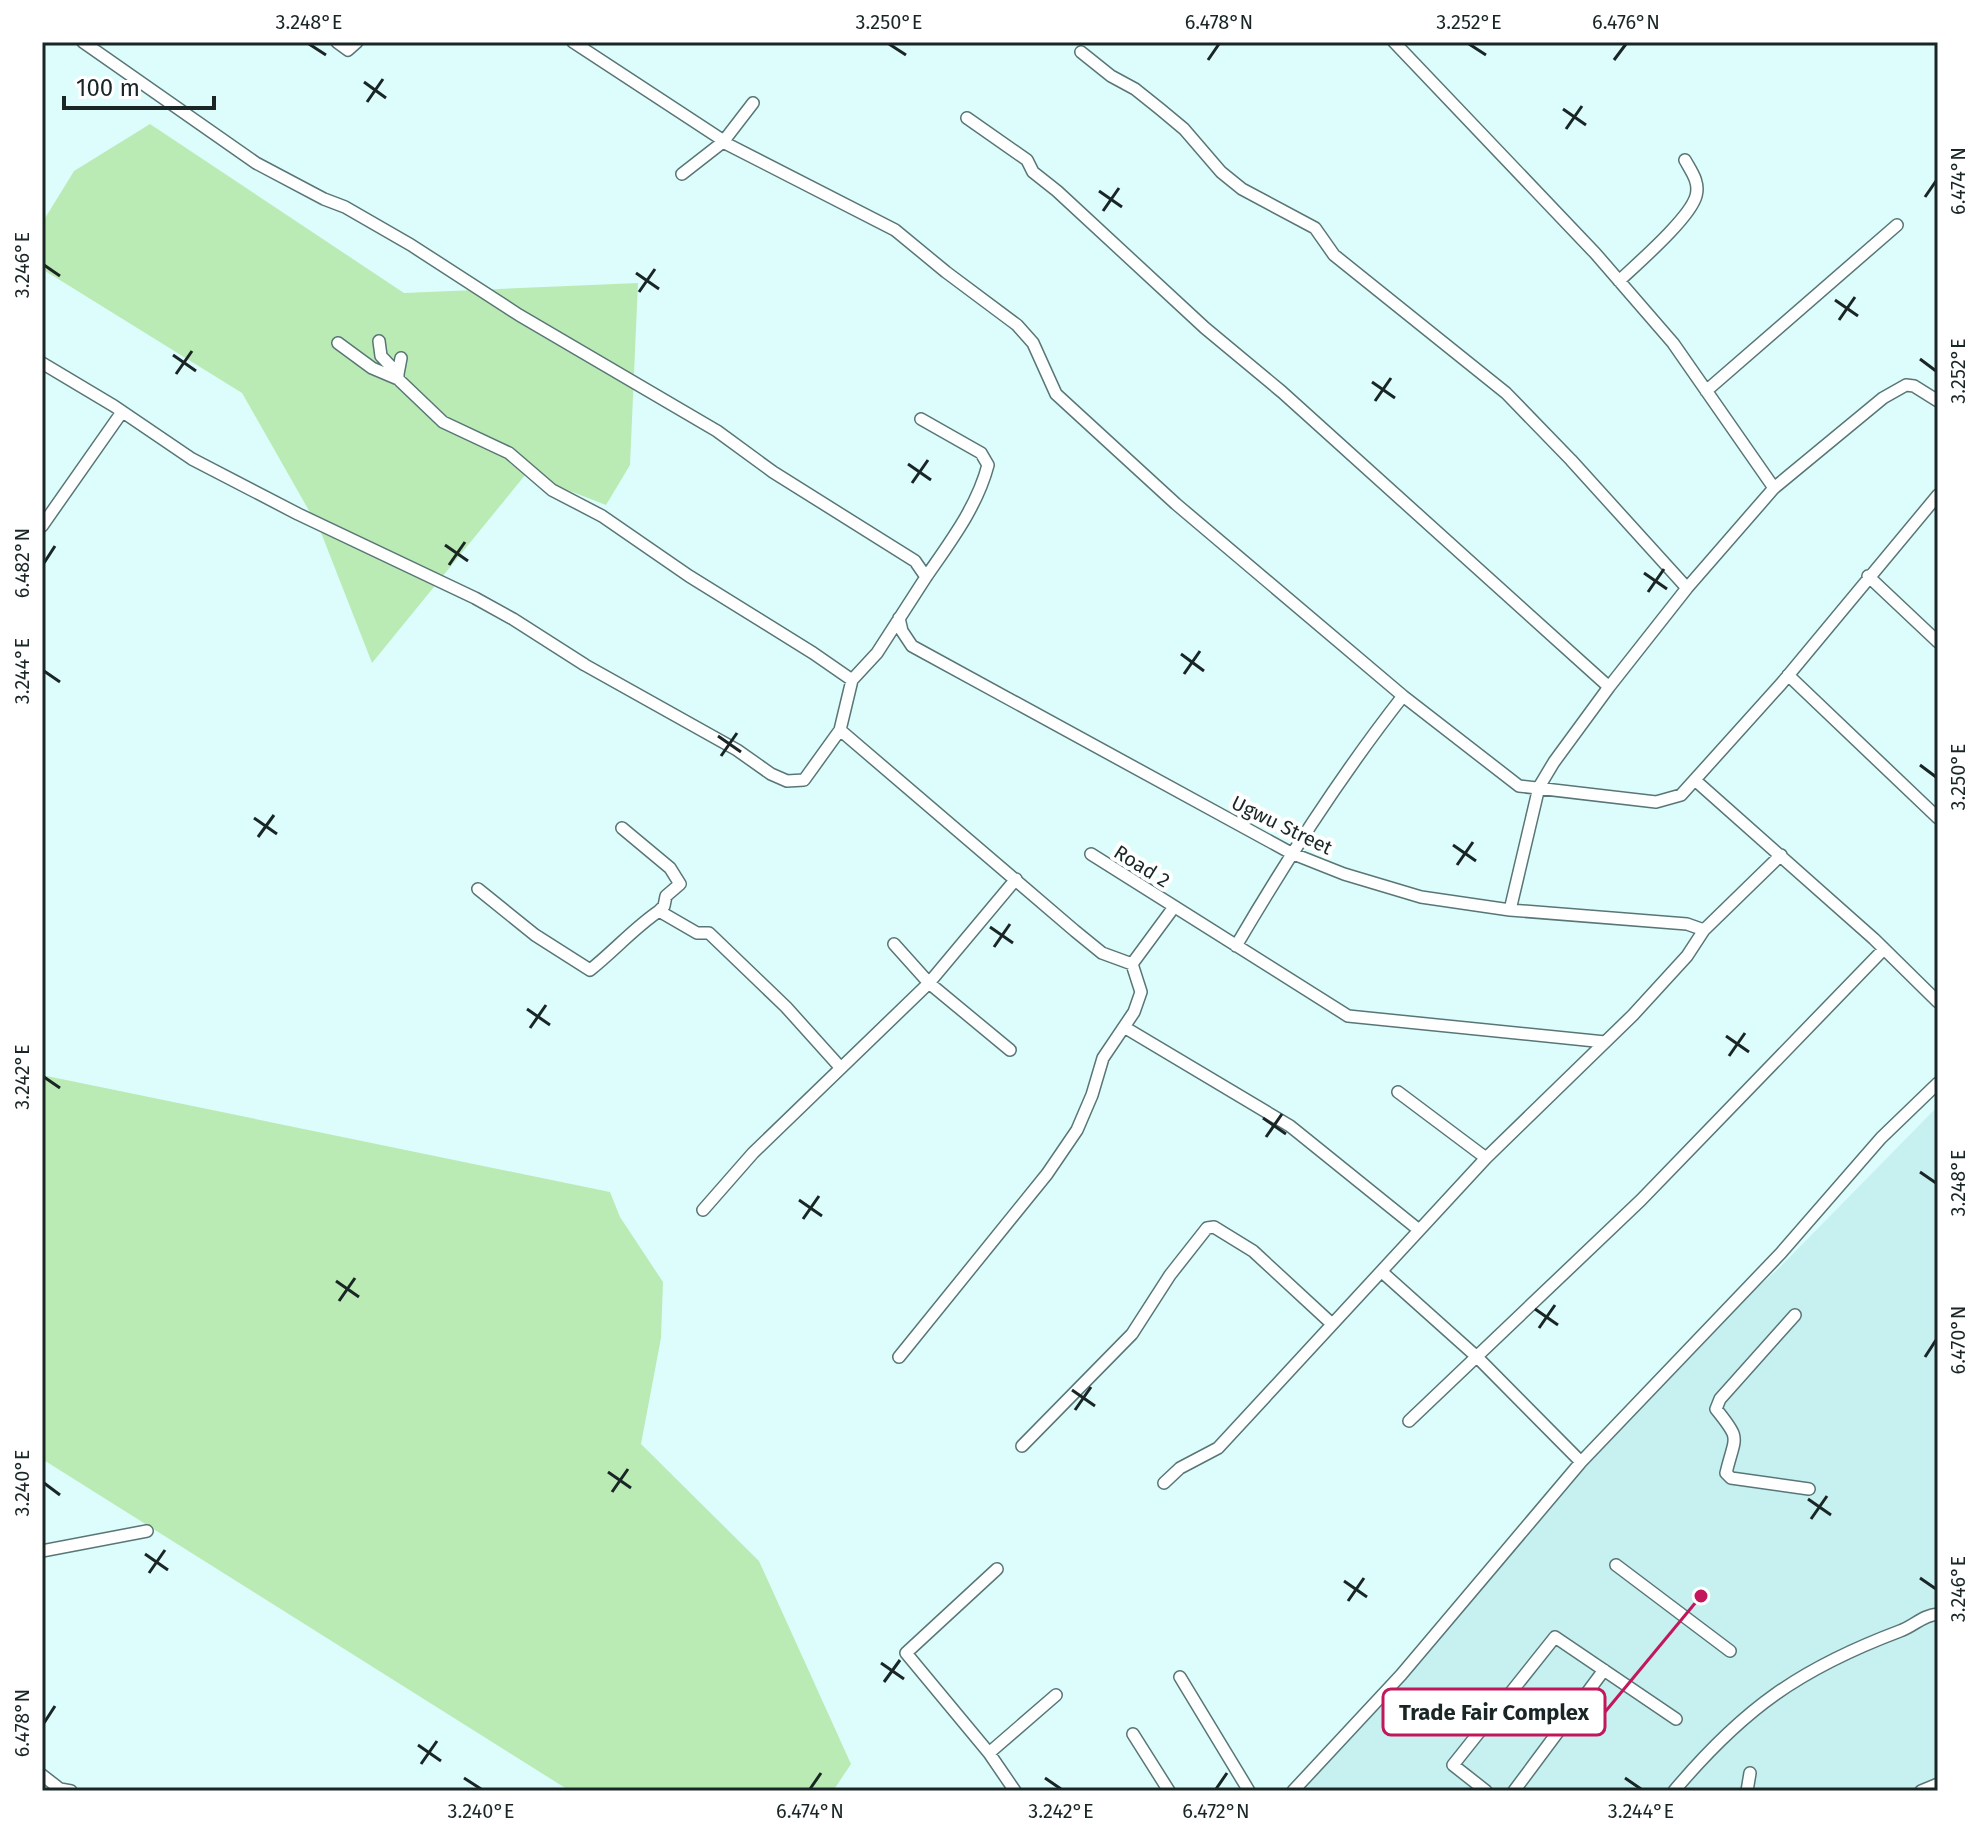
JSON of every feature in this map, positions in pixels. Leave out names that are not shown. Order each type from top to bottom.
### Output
[{"type":"street","points":[[83,42],[256,163],[345,207],[411,245],[519,315],[717,431],[773,472],[915,561],[926,577]]},
{"type":"street","points":[[337,42],[348,50],[357,42]]},
{"type":"street","points":[[573,42],[723,142],[895,230],[1017,325],[1033,343],[1056,394],[1176,504],[1403,696],[1519,786],[1656,802],[1681,795],[1788,675],[1938,495]]},
{"type":"street","points":[[1394,42],[1619,281],[1673,343],[1774,488]]},
{"type":"street","points":[[1081,52],[1160,109],[1194,139],[1221,172],[1242,189],[1315,228],[1334,255],[1506,393],[1687,588]]},
{"type":"street","points":[[682,174],[723,142],[753,103]]},
{"type":"street","points":[[967,118],[1027,160],[1033,172],[1205,328],[1282,392],[1609,687]]},
{"type":"street","points":[[1619,281],[1687,213],[1697,195],[1696,179],[1685,160]]},
{"type":"street","points":[[1706,391],[1897,225]]},
{"type":"street","points":[[379,341],[384,360],[443,422],[509,453],[552,490],[602,516],[689,576],[852,680]]},
{"type":"street","points":[[338,343],[372,368],[398,377]]},
{"type":"street","points":[[398,377],[401,358]]},
{"type":"street","points":[[42,363],[192,459],[500,612],[585,665],[787,781],[804,780],[840,730],[852,680],[877,653],[967,517],[985,479],[988,465],[981,453],[921,419]]},
{"type":"street","points":[[1510,910],[1539,787],[1609,687],[1687,588],[1774,488],[1883,398],[1906,385],[1914,386],[1938,401]]},
{"type":"street","points":[[42,526],[122,412]]},
{"type":"street","points":[[1868,576],[1938,642]]},
{"type":"street","name":"Ugwu Street","points":[[899,618],[902,631],[912,646],[1291,853],[1344,874],[1421,897],[1510,910],[1687,924],[1704,930]]},
{"type":"street","points":[[1788,675],[1938,818]]},
{"type":"street","points":[[1236,946],[1291,853],[1357,754],[1403,696]]},
{"type":"street","points":[[840,730],[1102,953],[1132,964]]},
{"type":"street","points":[[1696,781],[1781,855],[1938,1002]]},
{"type":"street","points":[[478,889],[535,935],[590,970],[615,951],[640,923],[659,911],[664,906],[666,896],[680,884],[661,859],[622,828]]},
{"type":"street","name":"Road 2","points":[[1091,854],[1348,1016],[1605,1042]]},
{"type":"street","points":[[1164,1483],[1180,1468],[1218,1448],[1486,1158],[1605,1042],[1687,956],[1704,930],[1781,855]]},
{"type":"street","points":[[703,1210],[753,1153],[929,983],[1016,879]]},
{"type":"street","points":[[1132,964],[1174,907]]},
{"type":"street","points":[[659,911],[697,933],[709,933],[786,1007],[840,1067]]},
{"type":"street","points":[[894,944],[929,983],[1010,1050]]},
{"type":"street","points":[[1409,1421],[1641,1200],[1883,950]]},
{"type":"street","points":[[899,1357],[1047,1174],[1077,1130],[1103,1058],[1134,1012],[1141,992],[1132,964]]},
{"type":"street","points":[[1124,1027],[1290,1126],[1419,1230]]},
{"type":"street","points":[[1293,1791],[1391,1686],[1581,1462],[1781,1253],[1881,1138],[1938,1083]]},
{"type":"street","points":[[1398,1092],[1486,1158]]},
{"type":"street","points":[[1022,1446],[1132,1334],[1170,1275],[1207,1228],[1214,1227],[1253,1251],[1332,1324]]},
{"type":"street","points":[[1382,1272],[1477,1357],[1581,1462]]},
{"type":"street","points":[[1795,1315],[1720,1399],[1716,1409],[1734,1432],[1736,1440],[1726,1473],[1731,1478],[1809,1489]]},
{"type":"street","points":[[42,1551],[147,1531]]},
{"type":"street","points":[[1616,1565],[1730,1651]]},
{"type":"street","points":[[997,1569],[906,1653],[989,1753],[1015,1791]]},
{"type":"street","points":[[1674,1791],[1737,1722],[1798,1677],[1866,1644],[1909,1628],[1928,1615],[1938,1614]]},
{"type":"street","points":[[1486,1791],[1453,1765],[1555,1637],[1676,1719]]},
{"type":"street","points":[[1514,1791],[1604,1670]]},
{"type":"street","points":[[1180,1677],[1249,1791]]},
{"type":"street","points":[[989,1753],[1056,1695]]},
{"type":"street","points":[[1133,1734],[1169,1791]]},
{"type":"street","points":[[1747,1791],[1750,1773]]},
{"type":"street","points":[[42,1775],[60,1789],[71,1791]]},
{"type":"street","points":[[1921,1791],[1938,1784]]},
{"type":"shaded area","points":[[1938,1106],[1938,1791],[1296,1791],[1633,1401],[1778,1269]]},
{"type":"green space","points":[[150,124],[404,293],[638,283],[630,465],[606,505],[526,474],[372,663],[320,530],[242,393],[42,269],[42,223],[74,171]]},
{"type":"green space","points":[[42,1075],[610,1192],[620,1217],[663,1282],[661,1338],[641,1444],[759,1561],[851,1764],[833,1791],[570,1791],[42,1459]]},
{"type":"place","name":"Trade Fair Complex","points":[[1701,1596]]}]
